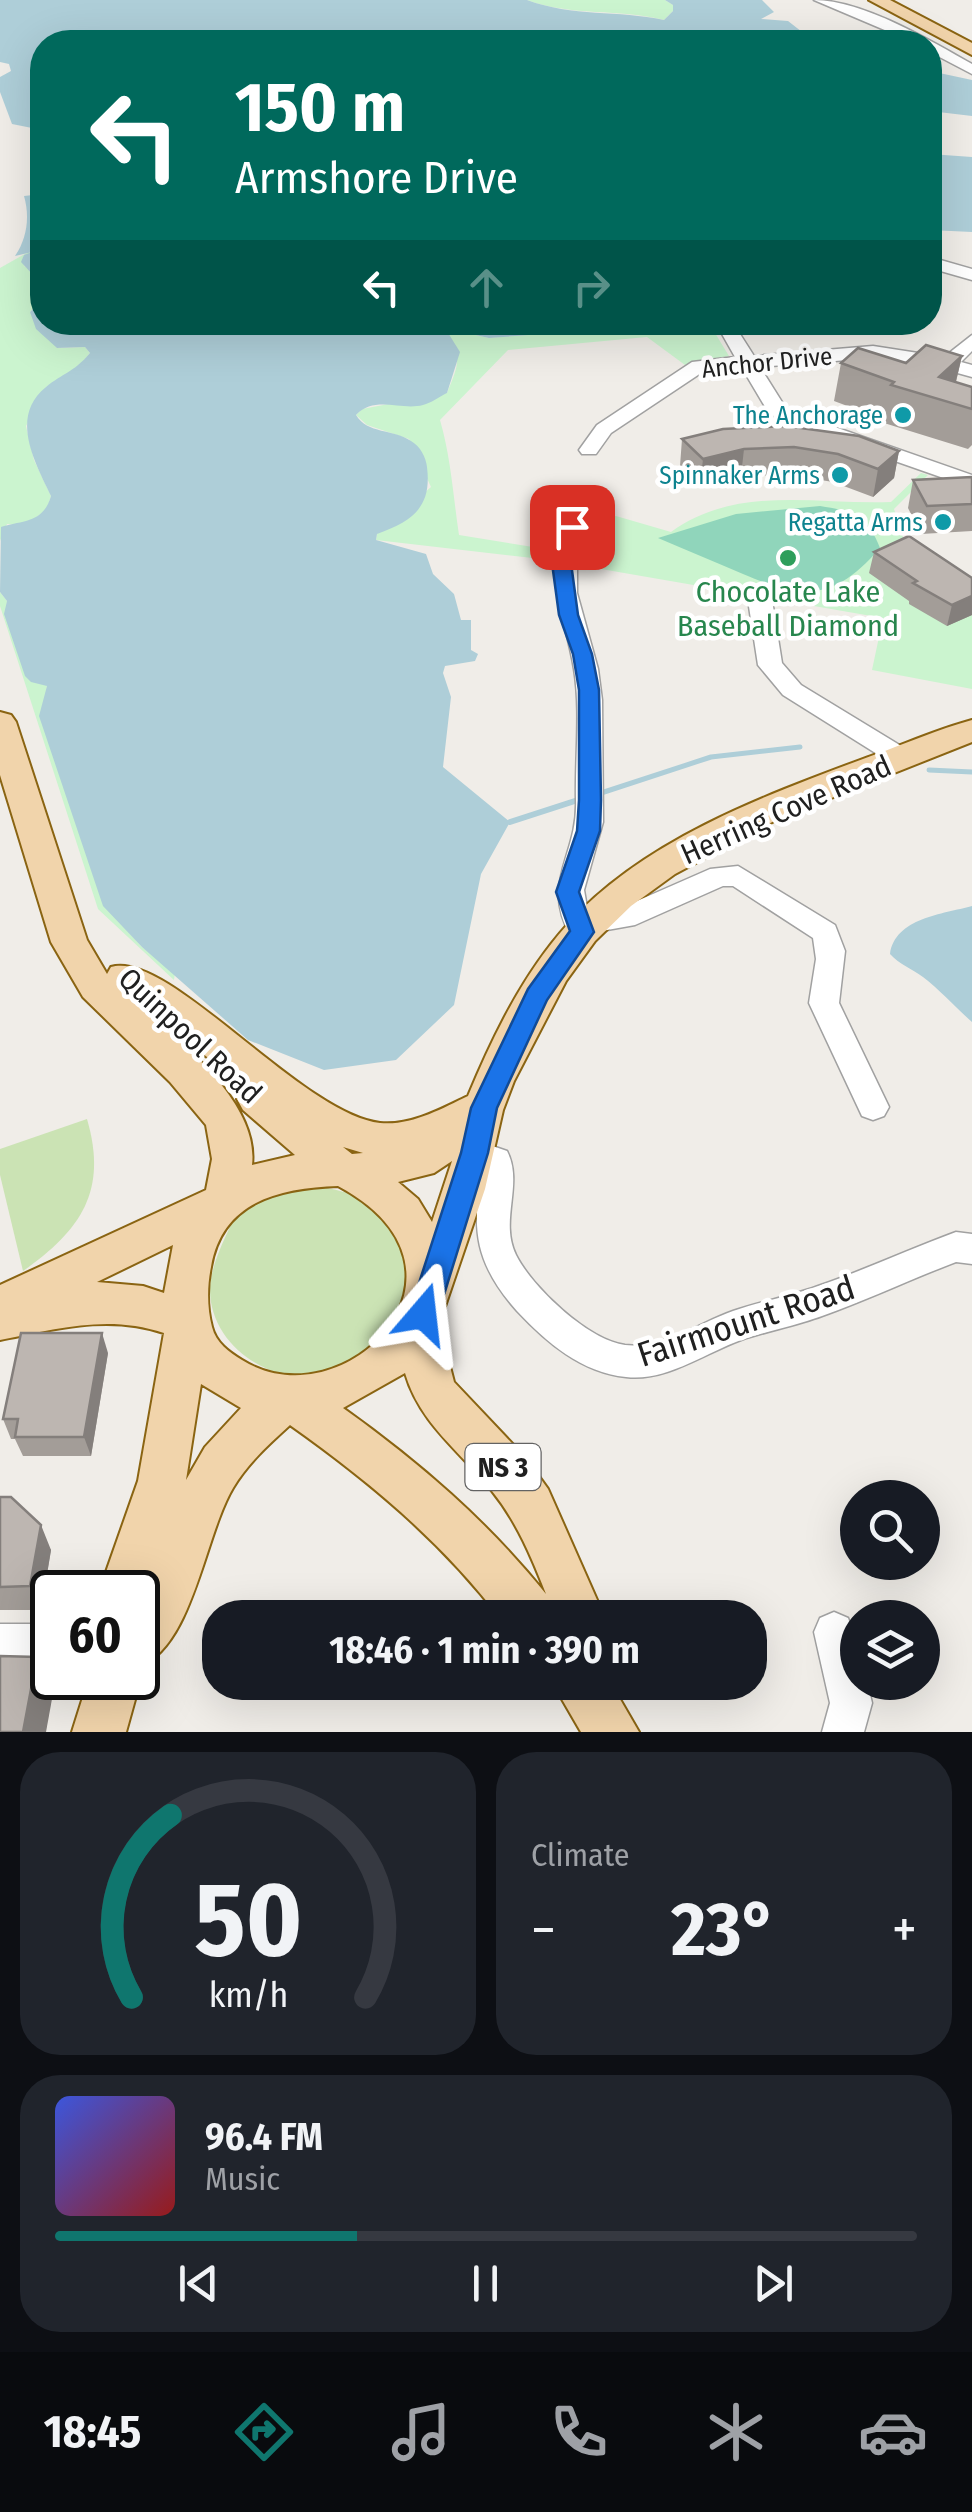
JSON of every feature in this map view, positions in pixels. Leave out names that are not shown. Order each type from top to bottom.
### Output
[{"type":"main road","points":[[877,0],[922,30]]},
{"type":"main road","points":[[942,44],[971,63]]},
{"type":"main road","name":"Quinpool Road","points":[[0,722],[68,942],[96,988],[184,1071],[225,1119],[233,1159],[223,1201]]},
{"type":"main road","name":"Herring Cove Road","points":[[424,1307],[475,1153],[484,1108],[537,996],[587,927],[637,884],[702,844],[972,730]]},
{"type":"main road","name":"Quinpool Road","points":[[54,890],[124,977],[195,1044],[345,1171]]},
{"type":"main road","points":[[124,977],[143,984],[304,1107],[349,1134],[383,1140],[412,1138],[484,1108]]},
{"type":"main road","name":"Herring Cove Road","points":[[345,1171],[404,1166],[435,1154],[484,1108]]},
{"type":"main road","points":[[0,1306],[282,1173],[345,1171],[377,1189],[410,1218],[427,1252],[424,1307],[403,1348],[370,1374],[332,1390],[288,1400],[229,1380],[202,1356],[187,1323],[143,1306],[98,1302],[0,1320]]},
{"type":"main road","points":[[132,1570],[162,1482],[187,1323],[190,1261],[208,1218],[223,1201]]},
{"type":"main road","name":"NS 3","points":[[424,1307],[430,1386],[453,1419],[508,1473],[528,1502],[551,1543],[573,1600]]},
{"type":"main road","points":[[160,1605],[184,1538],[216,1471],[288,1400]]},
{"type":"main road","name":"NS 3","points":[[288,1400],[380,1460],[428,1501],[518,1600]]},
{"type":"main road","points":[[100,1732],[109,1700]]},
{"type":"main road","points":[[590,1700],[612,1732]]},
{"type":"main road","points":[[612,1700],[624,1732]]},
{"type":"street","points":[[821,0],[895,30]]},
{"type":"street","points":[[942,51],[971,63]]},
{"type":"street","points":[[942,62],[971,63]]},
{"type":"street","points":[[942,266],[972,275]]},
{"type":"street","points":[[732,335],[774,406],[785,416],[972,482]]},
{"type":"street","points":[[948,364],[972,341]]},
{"type":"street","name":"Anchor Drive","points":[[588,450],[604,430],[686,372],[706,365],[874,352],[948,364],[972,372]]},
{"type":"street","points":[[572,527],[561,563],[568,615],[589,690],[589,794],[588,831],[568,892],[587,927],[645,911],[720,876],[738,876],[826,932],[833,946],[834,961],[822,985],[824,1003],[873,1107]]},
{"type":"street","points":[[760,600],[770,664],[792,690],[902,758]]},
{"type":"street","name":"Fairmount Road","points":[[475,1153],[496,1162],[500,1168],[489,1215],[496,1250],[512,1282],[558,1330],[595,1352],[626,1362],[654,1358],[738,1325],[820,1302],[956,1247],[972,1249]]},
{"type":"street","points":[[834,1632],[851,1703],[843,1732]]},
{"type":"street","points":[[0,1644],[30,1644]]},
{"type":"green space","points":[[527,0],[665,0],[673,5],[673,11],[664,20],[561,9]]},
{"type":"green space","points":[[30,251],[24,266],[30,269],[30,335],[47,335],[57,348],[85,347],[90,353],[74,372],[46,387],[26,426],[34,460],[51,496],[47,509],[25,526],[7,524],[0,541],[0,268]]},
{"type":"green space","points":[[447,335],[716,335],[729,356],[685,365],[647,337],[508,350],[440,420],[459,535],[539,548],[541,559],[376,540],[377,534],[431,487],[409,439],[367,425],[356,415],[362,409],[447,393],[457,359]]},
{"type":"green space","points":[[921,473],[928,475],[894,509],[906,547],[972,596],[972,689],[872,670],[883,618],[578,565],[580,549],[601,532],[602,517],[616,516],[671,532],[696,517],[750,502],[891,502]]},
{"type":"green space","name":"Chocolate Lake Baseball Diamond","points":[[820,506],[858,517],[880,548],[848,578],[817,591],[765,583],[658,538],[736,514]]},
{"type":"green space","points":[[0,592],[7,601],[6,614],[47,686],[44,705],[105,906],[142,947],[175,973],[174,980],[98,909],[0,606]]},
{"type":"green space","points":[[87,1119],[94,1167],[85,1207],[60,1240],[23,1271],[0,1175],[0,1149]]},
{"type":"green space","points":[[305,1185],[338,1190],[374,1208],[392,1231],[410,1275],[398,1319],[380,1343],[342,1370],[320,1377],[275,1372],[236,1348],[222,1331],[213,1310],[210,1287],[218,1254],[242,1201]]},
{"type":"water","points":[[0,0],[527,0],[561,9],[664,20],[673,11],[673,5],[665,0],[762,0],[774,12],[761,19],[788,21],[800,30],[30,30],[30,128],[12,124],[0,92],[0,77],[11,71],[9,64],[0,62]]},
{"type":"water","points":[[942,74],[972,80],[972,116],[942,112]]},
{"type":"water","points":[[942,155],[972,157],[972,232],[942,231]]},
{"type":"water","points":[[30,195],[30,252],[15,256],[26,227],[24,196]]},
{"type":"water","points":[[30,253],[30,272],[21,262]]},
{"type":"water","points":[[43,335],[449,335],[460,352],[447,393],[423,405],[371,406],[356,415],[367,425],[411,441],[425,459],[428,481],[423,502],[410,518],[377,534],[376,540],[426,554],[433,574],[454,594],[461,620],[471,620],[471,650],[478,654],[475,661],[445,666],[443,673],[451,697],[443,767],[510,822],[481,874],[454,1005],[396,1060],[324,1070],[248,1040],[142,947],[103,906],[39,716],[47,686],[25,676],[4,614],[7,601],[0,592],[1,527],[37,516],[51,496],[29,440],[29,412],[46,387],[90,353],[85,347],[57,348]]},
{"type":"water","points":[[476,335],[529,335],[489,338]]},
{"type":"water","points":[[972,906],[972,1022],[930,982],[890,954],[894,942],[910,925]]},
{"type":"building","points":[[926,345],[962,356],[939,377],[972,387],[972,409],[891,385],[894,382],[841,363],[858,348],[906,363]]},
{"type":"building","points":[[786,426],[859,436],[899,451],[878,469],[838,454],[794,447],[744,449],[703,459],[682,439],[723,429]]},
{"type":"building","points":[[972,477],[972,504],[927,506],[913,480]]},
{"type":"building","points":[[909,536],[972,578],[972,596],[952,605],[913,583],[917,581],[874,552]]},
{"type":"building","points":[[21,1333],[102,1333],[84,1437],[15,1437],[18,1419],[3,1419]]},
{"type":"building","points":[[0,1497],[11,1497],[41,1525],[30,1586],[0,1587]]},
{"type":"building","points":[[0,1656],[30,1657],[30,1694],[23,1732],[0,1732]]},
{"type":"waterway","points":[[598,794],[711,757],[800,747]]},
{"type":"waterway","points":[[929,770],[972,772]]},
{"type":"waterway","points":[[510,822],[581,799]]},
{"type":"place","name":"The Anchorage","points":[[903,415]]},
{"type":"place","name":"Spinnaker Arms","points":[[840,475]]},
{"type":"place","name":"Regatta Arms","points":[[943,522]]},
{"type":"place","name":"Chocolate Lake Baseball Diamond","points":[[788,558]]},
{"type":"route","points":[[423,1314],[475,1153],[484,1108],[537,996],[582,932],[568,903],[588,831],[590,800],[589,690],[568,615],[561,563],[572,527]]}]
